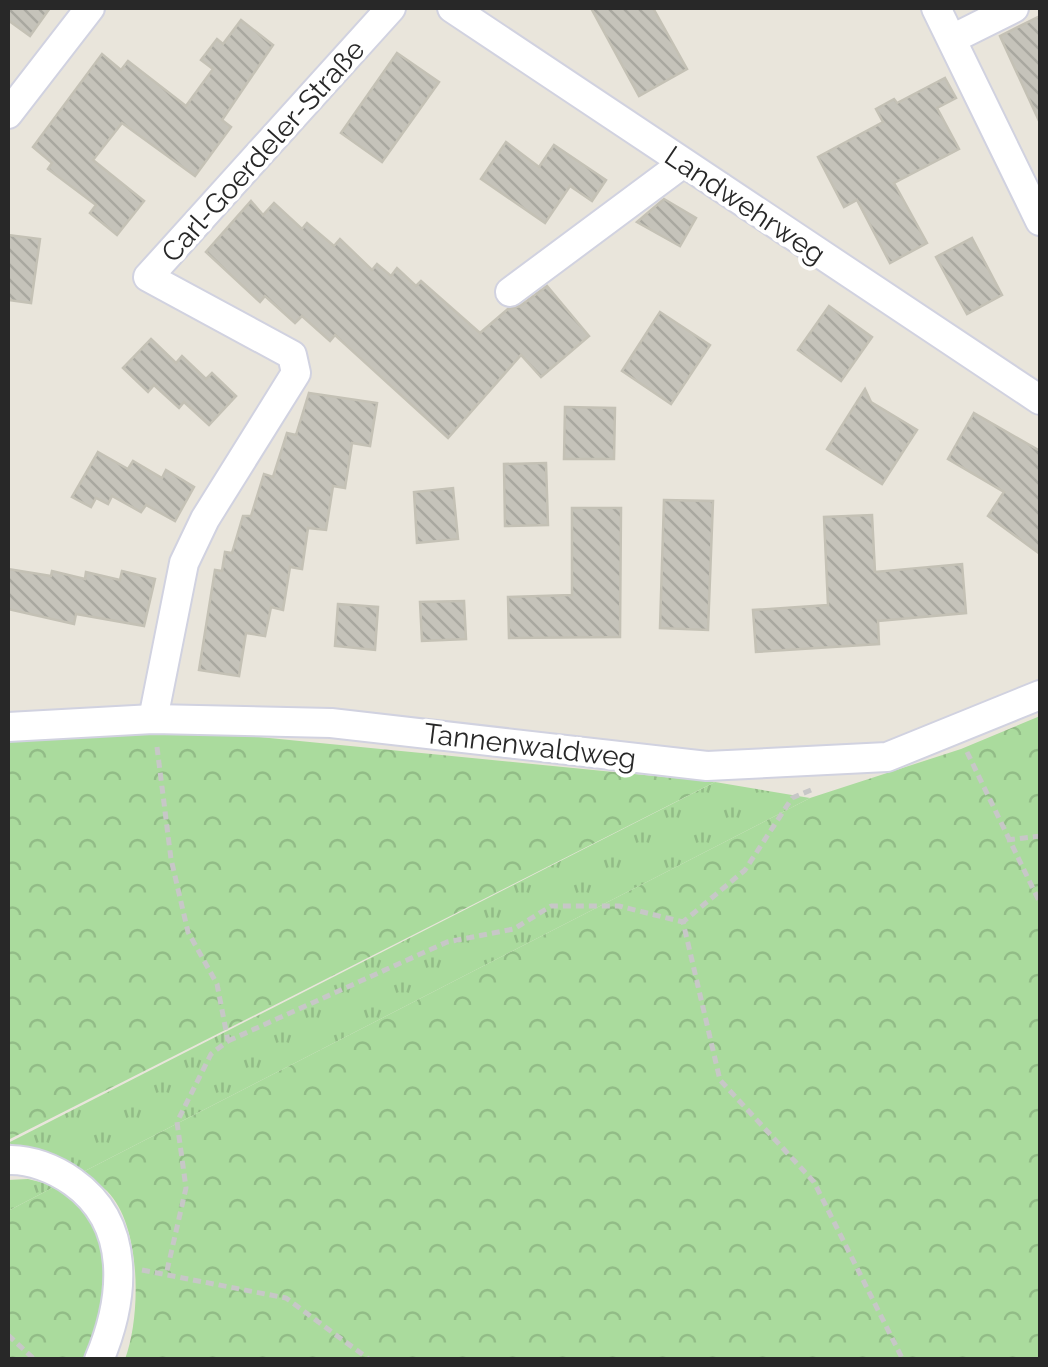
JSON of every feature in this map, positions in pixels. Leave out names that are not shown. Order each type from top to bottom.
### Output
[{"type":"street","points":[[8,114],[90,8]]},
{"type":"street","name":"Carl-Goerdeler-Straße","points":[[153,719],[184,563],[206,519],[296,373],[292,355],[148,278],[391,8]]},
{"type":"street","name":"Landwehrweg","points":[[452,8],[1040,400]]},
{"type":"street","points":[[936,8],[1040,221]]},
{"type":"street","points":[[952,39],[1014,8]]},
{"type":"street","points":[[510,292],[682,164]]},
{"type":"street","name":"Tannenwaldweg","points":[[8,726],[153,719],[331,723],[707,766],[886,757],[1040,696]]},
{"type":"street","points":[[8,1160],[60,1172],[84,1190],[112,1226],[120,1266],[100,1360]]},
{"type":"path","points":[[153,719],[170,859],[188,932],[217,984],[228,1041]]},
{"type":"path","points":[[957,732],[1040,902]]},
{"type":"path","points":[[682,922],[745,870],[792,798],[824,784]]},
{"type":"path","points":[[1007,840],[1040,836]]},
{"type":"path","points":[[166,1275],[186,1188],[178,1122],[212,1054],[228,1041],[446,942],[514,929],[551,906],[618,906],[682,922]]},
{"type":"path","points":[[682,922],[720,1080],[814,1182],[903,1360]]},
{"type":"path","points":[[120,1266],[286,1298],[370,1360]]},
{"type":"path","points":[[8,1335],[34,1360]]},
{"type":"green space","points":[[1040,716],[1040,1359],[125,1359],[136,1297],[127,1226],[104,1188],[81,1173],[810,798],[961,749]]},
{"type":"green space","points":[[178,729],[715,782],[8,1140],[8,738]]},
{"type":"green space","points":[[715,782],[810,798],[81,1173],[53,1157],[8,1143]]},
{"type":"green space","points":[[28,1179],[56,1186],[8,1211],[8,1180]]},
{"type":"green space","points":[[56,1186],[77,1200],[100,1239],[105,1287],[99,1336],[93,1359],[12,1359],[8,1355],[8,1211]]},
{"type":"building","points":[[8,8],[50,8],[30,36],[8,20]]},
{"type":"building","points":[[591,8],[653,8],[687,69],[639,96]]},
{"type":"building","points":[[1040,16],[1040,123],[1000,36]]},
{"type":"building","points":[[241,20],[273,45],[222,120],[231,127],[195,176],[122,123],[93,160],[144,201],[117,235],[90,213],[96,205],[48,169],[52,163],[33,147],[102,54],[121,70],[128,61],[186,106],[213,69],[201,60],[217,39],[223,44]]},
{"type":"building","points":[[397,53],[439,82],[382,162],[341,133]]},
{"type":"building","points":[[945,78],[956,98],[937,108],[959,149],[894,183],[927,243],[890,263],[857,200],[844,207],[818,157],[883,122],[876,109],[894,99],[897,103]]},
{"type":"building","points":[[506,142],[539,167],[554,145],[606,180],[592,201],[570,186],[545,223],[481,179]]},
{"type":"building","points":[[664,199],[696,218],[680,246],[637,222]]},
{"type":"building","points":[[251,201],[263,215],[274,203],[302,229],[307,223],[334,246],[340,239],[372,270],[377,264],[391,276],[397,268],[416,286],[421,281],[480,333],[508,309],[520,306],[547,286],[589,336],[541,377],[521,355],[448,438],[335,335],[330,341],[302,316],[295,323],[265,296],[260,302],[206,252]]},
{"type":"building","points":[[8,235],[40,239],[31,303],[8,300]]},
{"type":"building","points":[[972,238],[1002,295],[967,314],[936,257]]},
{"type":"building","points":[[829,306],[872,337],[841,381],[798,350]]},
{"type":"building","points":[[660,312],[710,345],[671,404],[622,371]]},
{"type":"building","points":[[151,339],[176,363],[182,356],[206,379],[212,373],[236,396],[209,425],[184,402],[179,408],[154,385],[148,392],[123,368]]},
{"type":"building","points":[[865,389],[871,402],[917,430],[882,484],[827,449]]},
{"type":"building","points":[[309,393],[377,403],[370,446],[352,443],[345,488],[333,486],[326,530],[308,528],[302,569],[290,567],[283,610],[271,607],[265,636],[246,633],[239,676],[199,670],[215,570],[222,571],[225,552],[232,553],[243,516],[251,516],[264,474],[273,477],[287,433],[296,435]]},
{"type":"building","points":[[565,407],[615,408],[614,459],[564,459]]},
{"type":"building","points":[[974,413],[1040,451],[1040,554],[988,516],[1004,492],[948,459]]},
{"type":"building","points":[[98,452],[128,469],[133,461],[162,478],[166,470],[194,487],[175,521],[146,505],[141,512],[112,496],[108,504],[96,498],[91,507],[72,497]]},
{"type":"building","points":[[546,463],[548,525],[505,526],[504,464]]},
{"type":"building","points":[[453,488],[458,539],[417,543],[414,492]]},
{"type":"building","points":[[664,500],[713,501],[708,630],[660,628]]},
{"type":"building","points":[[572,508],[621,508],[620,637],[509,638],[508,597],[572,595]]},
{"type":"building","points":[[872,515],[875,572],[962,564],[966,613],[878,621],[879,644],[756,652],[753,610],[828,605],[824,517]]},
{"type":"building","points":[[8,569],[51,576],[52,571],[85,579],[86,572],[120,580],[122,571],[155,579],[144,626],[76,614],[74,624],[8,609]]},
{"type":"building","points":[[464,601],[466,639],[422,641],[420,602]]},
{"type":"building","points":[[338,604],[378,607],[375,650],[335,646]]}]
